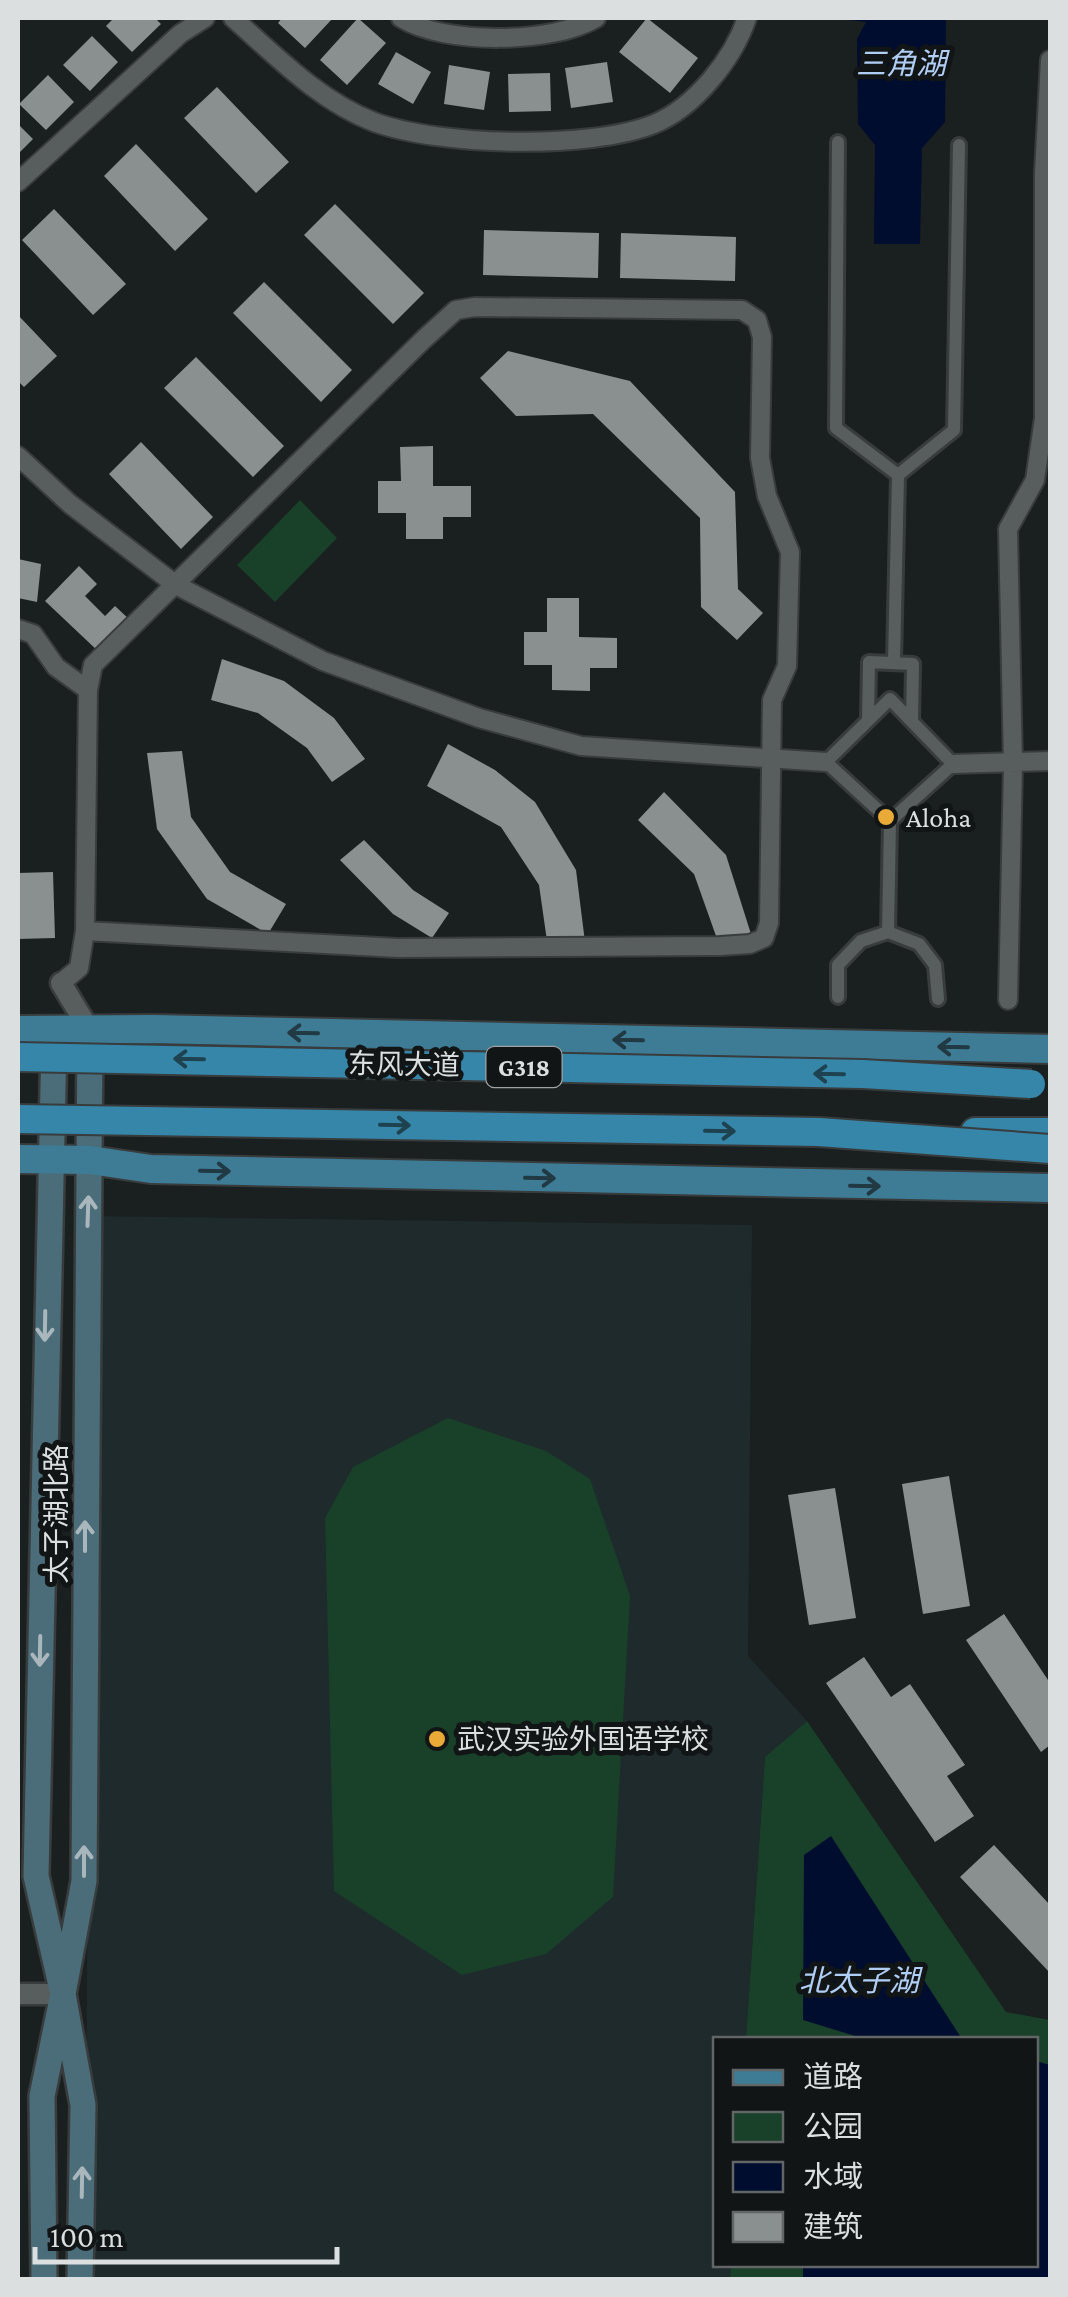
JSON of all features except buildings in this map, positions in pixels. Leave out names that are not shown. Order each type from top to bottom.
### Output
[{"type":"highway","name":"东风大道","points":[[18,1057],[863,1074],[1044,1084]]},
{"type":"highway","name":"G318","points":[[18,1118],[818,1132],[1050,1132]]},
{"type":"highway","points":[[818,1132],[1050,1149]]},
{"type":"main road","points":[[18,1030],[1050,1048]]},
{"type":"main road","name":"太子湖北路","points":[[54,1031],[48,1159],[36,1876],[83,2105],[80,2280]]},
{"type":"main road","name":"太子湖北路","points":[[44,2280],[42,2096],[84,1881],[90,1032]]},
{"type":"main road","points":[[18,1158],[90,1160],[152,1170],[1050,1188]]},
{"type":"street","points":[[18,182],[180,34],[205,18]]},
{"type":"street","points":[[234,18],[322,95],[375,122],[477,142],[592,137],[655,124],[702,89],[739,42],[747,18]]},
{"type":"street","points":[[401,18],[414,26],[450,34],[533,36],[579,28],[596,18]]},
{"type":"street","points":[[1008,1000],[1013,764],[1008,529],[1034,480],[1044,418],[1044,173],[1050,60]]},
{"type":"street","points":[[838,142],[836,428],[898,475]]},
{"type":"street","points":[[898,475],[954,430],[958,145]]},
{"type":"street","points":[[85,931],[398,948],[750,944],[764,938],[769,923],[772,700],[788,666],[790,552],[767,496],[760,458],[762,337],[756,320],[742,310],[456,310],[94,665],[88,690],[85,931],[79,968],[61,983],[90,1032]]},
{"type":"street","points":[[18,456],[70,504],[176,585],[323,661],[479,718],[581,746],[826,762],[890,821]]},
{"type":"street","points":[[894,664],[898,475]]},
{"type":"street","points":[[18,630],[33,634],[56,667],[88,690]]},
{"type":"street","points":[[868,720],[870,662],[913,664],[912,721]]},
{"type":"street","points":[[826,762],[890,698],[953,764]]},
{"type":"street","points":[[888,932],[890,821],[953,764],[1050,761]]},
{"type":"street","points":[[838,996],[838,965],[861,941],[888,932],[920,944],[935,965],[938,999]]},
{"type":"street","points":[[18,1994],[63,1994]]},
{"type":"shaded area","name":"武汉实验外国语学校","points":[[92,1216],[752,1225],[748,1656],[807,1721],[765,1758],[746,2037],[713,2037],[713,2267],[731,2267],[730,2279],[85,2280]]},
{"type":"green space","points":[[300,500],[337,538],[275,602],[237,565]]},
{"type":"green space","points":[[448,1418],[546,1451],[590,1479],[630,1596],[613,1897],[546,1954],[462,1975],[334,1891],[325,1518],[353,1467]]},
{"type":"green space","points":[[807,1721],[1006,2012],[1050,2020],[1050,2279],[730,2280],[731,2267],[1038,2267],[1038,2037],[746,2037],[765,1757]]},
{"type":"water","name":"三角湖","points":[[835,18],[946,18],[945,122],[922,148],[920,244],[874,244],[875,145],[858,124],[857,39],[866,22]]},
{"type":"water","name":"北太子湖","points":[[831,1836],[961,2037],[858,2037],[803,2020],[804,1855]]},
{"type":"water","points":[[1038,2062],[1050,2065],[1050,2279],[803,2279],[803,2267],[1038,2267]]},
{"type":"place","name":"Aloha","points":[[886,817]]},
{"type":"place","name":"武汉实验外国语学校","points":[[437,1739]]}]
